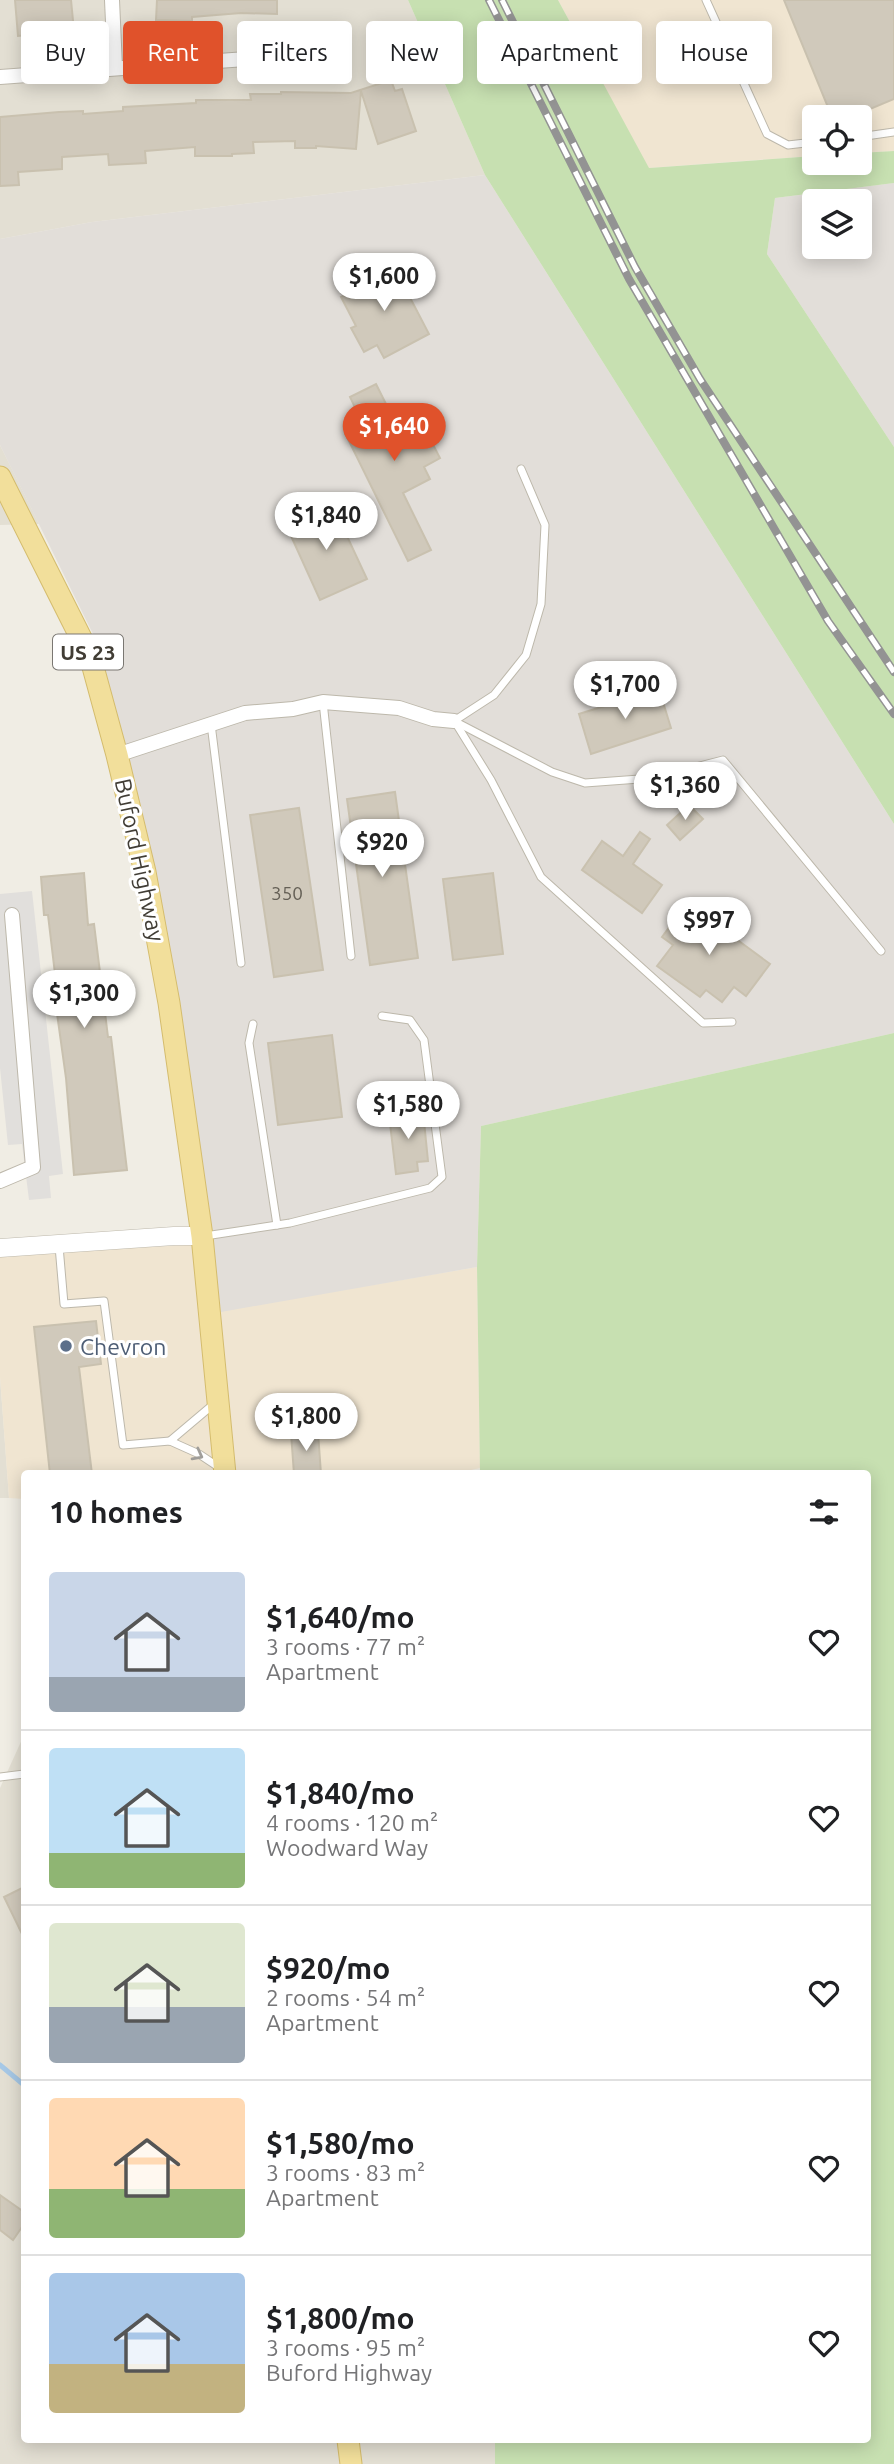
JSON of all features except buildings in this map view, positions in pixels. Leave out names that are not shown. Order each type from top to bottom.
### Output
[{"type":"main road","name":"Buford Highway","points":[[0,477],[90,656],[145,872],[166,990],[202,1236],[225,1470]]},
{"type":"main road","points":[[348,2443],[351,2464]]},
{"type":"street","points":[[112,0],[115,67]]},
{"type":"street","points":[[0,77],[237,60]]},
{"type":"street","points":[[117,755],[245,713],[293,709],[323,702],[399,708],[433,719],[454,721]]},
{"type":"street","points":[[0,1181],[33,1167],[12,915]]},
{"type":"street","points":[[0,1248],[202,1236]]},
{"type":"lane","points":[[706,0],[767,134],[788,145],[802,143]]},
{"type":"lane","points":[[872,135],[894,132]]},
{"type":"lane","points":[[454,721],[494,695],[526,655],[541,604],[545,525],[521,469]]},
{"type":"lane","points":[[323,702],[351,957]]},
{"type":"lane","points":[[454,721],[552,772],[585,783],[653,778],[723,761],[881,951]]},
{"type":"lane","points":[[454,721],[491,780],[541,877],[703,1023],[732,1022]]},
{"type":"lane","points":[[211,724],[241,963]]},
{"type":"lane","points":[[202,1236],[277,1225],[430,1188],[442,1177],[424,1040],[410,1020],[382,1016]]},
{"type":"lane","points":[[253,1024],[249,1043],[277,1225]]},
{"type":"lane","points":[[59,1246],[64,1304],[104,1301],[123,1445],[170,1441],[199,1454],[222,1470]]},
{"type":"lane","points":[[170,1441],[218,1400]]},
{"type":"lane","points":[[0,1777],[21,1774]]},
{"type":"shaded area","points":[[0,0],[408,0],[417,21],[366,21],[366,84],[445,84],[485,175],[92,222],[0,239]]},
{"type":"shaded area","points":[[558,0],[894,0],[894,151],[872,152],[872,105],[802,105],[802,157],[648,168],[603,84],[642,84],[642,21],[569,21]]},
{"type":"shaded area","points":[[485,175],[894,824],[894,1033],[481,1126],[477,1267],[221,1312],[160,904],[122,769],[95,638],[0,445],[0,239],[92,222]]},
{"type":"shaded area","points":[[894,183],[894,447],[767,254],[775,198],[802,195],[802,259],[872,259],[872,189],[846,189]]},
{"type":"shaded area","points":[[0,445],[10,465],[39,524],[0,525]]},
{"type":"shaded area","points":[[32,891],[63,1174],[49,1176],[51,1198],[29,1200],[22,1144],[8,1145],[0,1068],[0,894]]},
{"type":"shaded area","points":[[211,1244],[221,1311],[477,1267],[480,1468],[21,1470],[21,1499],[9,1498],[0,1377],[0,1254]]},
{"type":"shaded area","points":[[0,1377],[9,1498],[0,1498]]},
{"type":"shaded area","points":[[21,1742],[21,2443],[495,2443],[495,2464],[0,2464],[0,1788]]},
{"type":"green space","points":[[408,0],[558,0],[569,21],[477,21],[477,84],[604,84],[649,168],[802,157],[802,175],[872,175],[872,152],[894,151],[894,183],[846,189],[802,189],[802,195],[775,198],[767,254],[894,447],[894,824],[485,175],[445,84],[463,84],[463,21],[417,21]]},
{"type":"green space","points":[[894,1033],[894,2464],[495,2464],[495,2443],[871,2443],[871,1470],[480,1470],[477,1267],[481,1126]]},
{"type":"waterway","points":[[0,2065],[21,2082]]},
{"type":"railway","points":[[489,0],[629,279],[828,621],[894,714]]},
{"type":"railway","points":[[502,0],[635,267],[700,379],[894,672]]},
{"type":"place","name":"Chevron","points":[[66,1346]]}]
